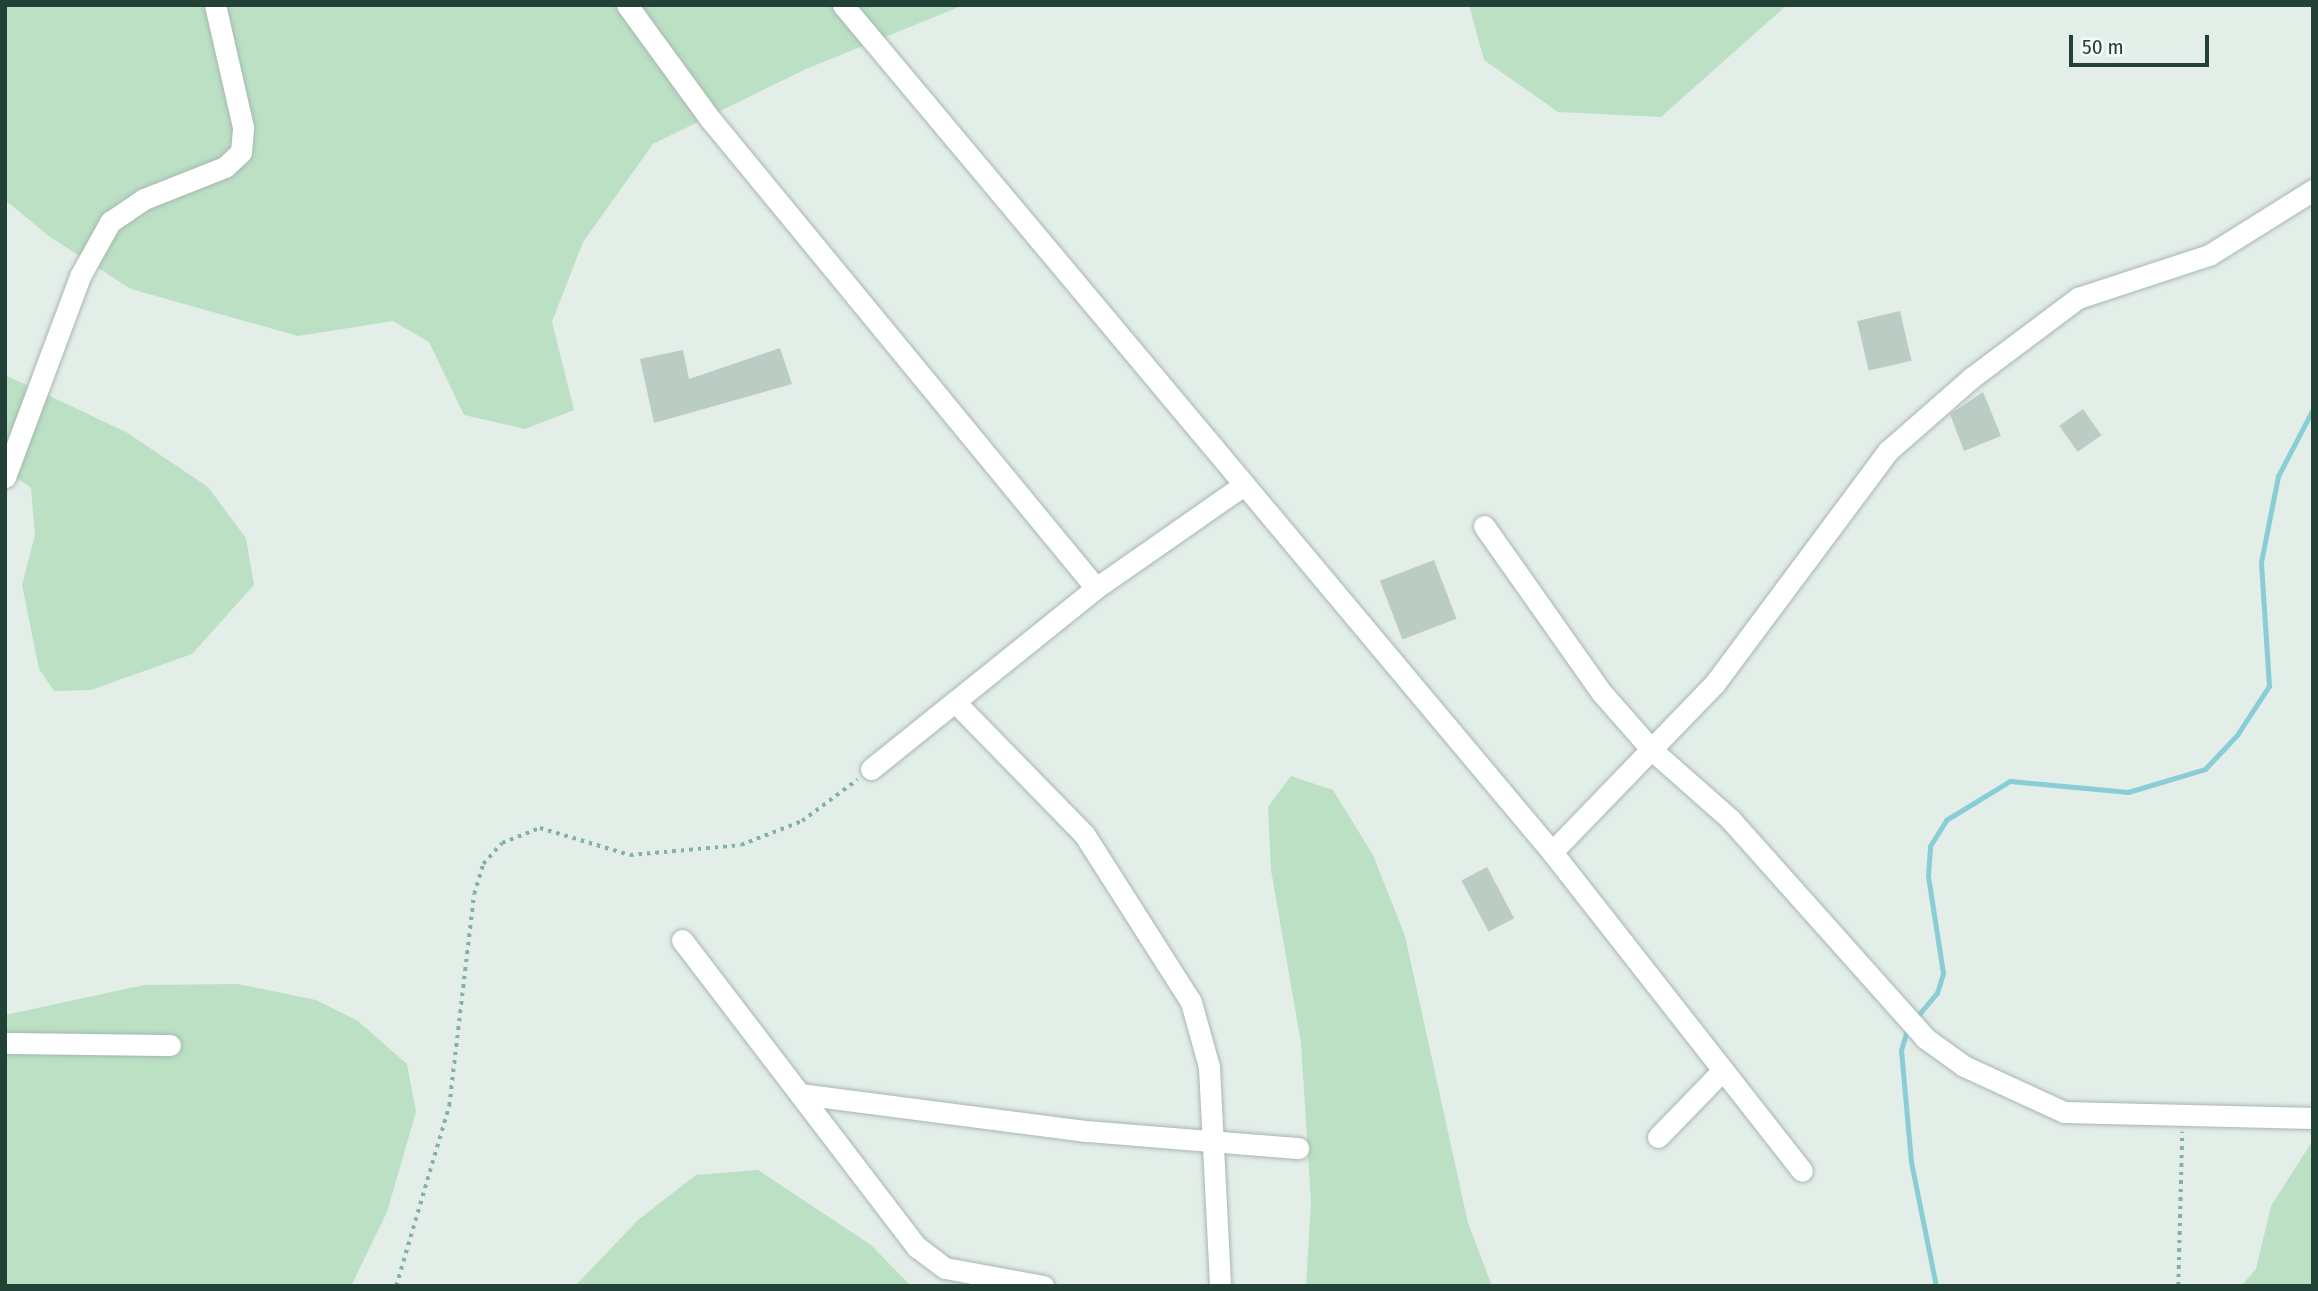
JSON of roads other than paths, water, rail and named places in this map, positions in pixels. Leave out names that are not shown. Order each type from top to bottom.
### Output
[{"type":"street","points":[[5,477],[80,276],[110,222],[144,199],[225,167],[241,152],[243,127],[215,5]]},
{"type":"street","points":[[627,5],[710,120],[1096,588]]},
{"type":"street","points":[[843,5],[1241,487],[1552,852],[1802,1171]]},
{"type":"street","points":[[1552,852],[1715,683],[1888,451],[1970,378],[2078,298],[2209,255],[2313,190]]},
{"type":"street","points":[[871,769],[958,705],[1096,588],[1241,487]]},
{"type":"street","points":[[1484,526],[1601,692],[1652,750],[1731,820],[1925,1038],[1964,1066],[2064,1112],[2182,1112],[2313,1118]]},
{"type":"street","points":[[958,705],[1084,834],[1176,976],[1203,1031],[1214,1143],[1220,1286]]},
{"type":"street","points":[[682,940],[917,1247],[945,1268],[1043,1286]]},
{"type":"street","points":[[5,1043],[170,1045]]},
{"type":"street","points":[[1658,1137],[1723,1070]]},
{"type":"street","points":[[800,1094],[1214,1143],[1298,1148]]},
{"type":"waterway","points":[[1915,1019],[1937,993],[1943,973],[1928,876],[1930,846],[1946,820],[2010,781],[2128,792],[2205,769],[2237,735],[2269,686],[2261,562],[2278,476],[2313,409]]},
{"type":"waterway","points":[[1908,1026],[1901,1050],[1911,1162],[1936,1286]]}]
